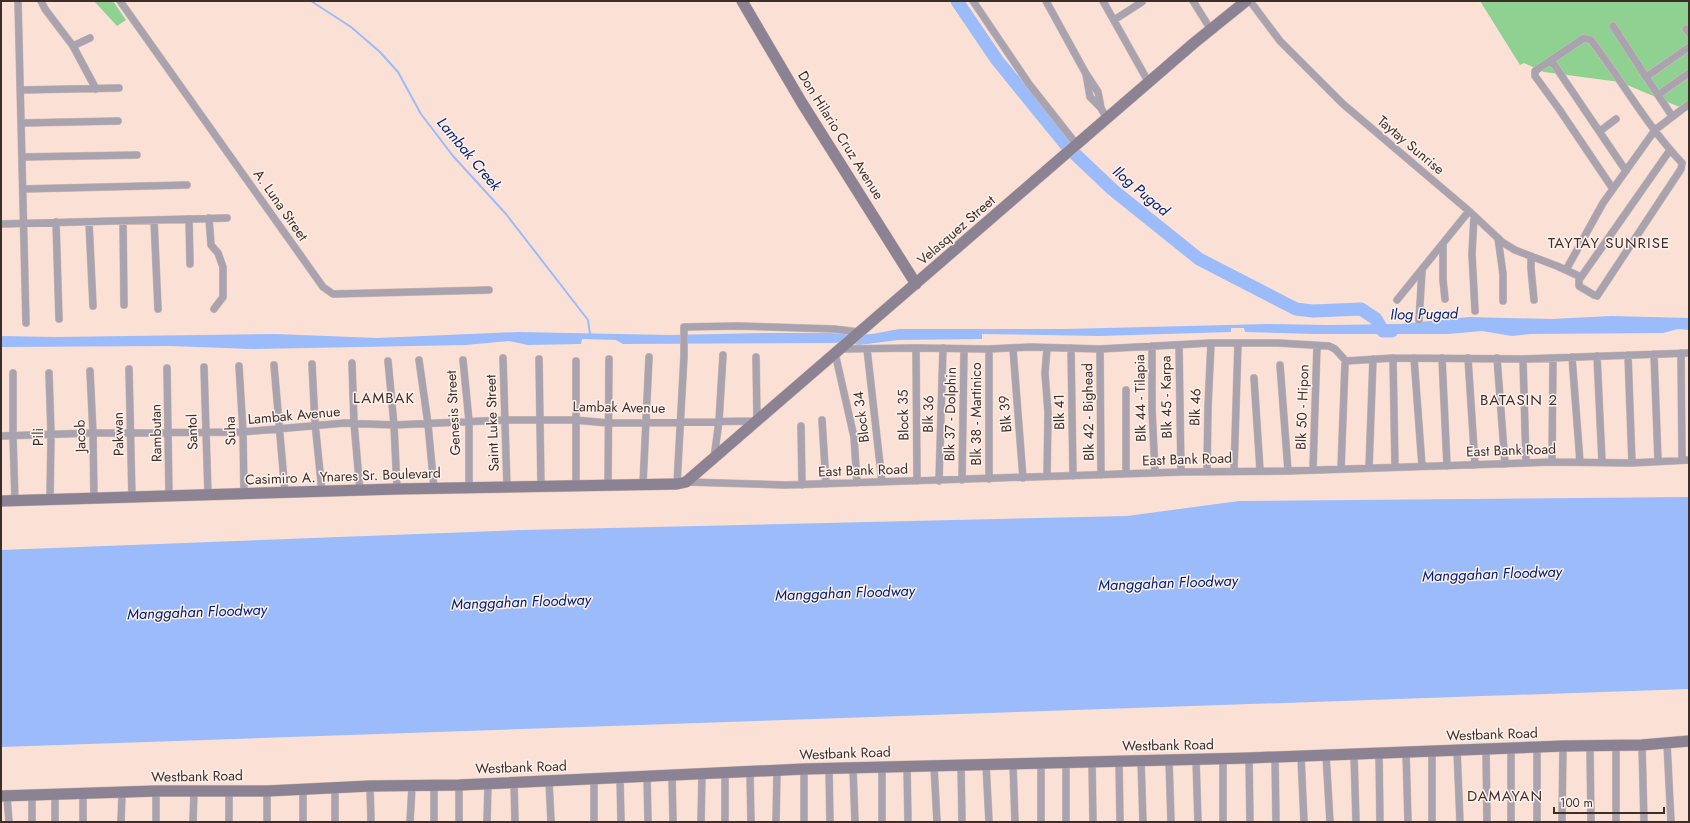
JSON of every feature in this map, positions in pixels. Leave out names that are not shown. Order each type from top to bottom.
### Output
[{"type":"street","points":[[18,1],[26,323]]},
{"type":"street","points":[[41,1],[45,9],[73,46],[96,89]]},
{"type":"street","name":"A. Luna Street","points":[[120,1],[328,292],[333,294],[488,290]]},
{"type":"street","name":"Don Hilario Cruz Avenue","points":[[742,1],[802,104],[916,284]]},
{"type":"street","points":[[973,1],[1029,84],[1077,145]]},
{"type":"street","points":[[1046,1],[1085,72],[1090,97],[1101,108],[1107,119]]},
{"type":"street","points":[[1103,1],[1149,83]]},
{"type":"street","points":[[1193,1],[1211,30]]},
{"type":"street","name":"Velasquez Street","points":[[682,483],[714,458],[1246,1]]},
{"type":"street","name":"Taytay Sunrise","points":[[1250,1],[1280,41],[1343,104],[1508,246],[1580,277]]},
{"type":"street","points":[[1114,20],[1142,2]]},
{"type":"street","points":[[1612,26],[1672,116]]},
{"type":"street","points":[[73,46],[90,38]]},
{"type":"street","points":[[1613,188],[1559,109],[1534,76],[1535,71],[1584,38],[1592,40],[1628,94],[1682,165],[1598,295],[1594,296],[1579,286],[1577,283],[1580,277],[1670,150]]},
{"type":"street","points":[[1646,77],[1689,47]]},
{"type":"street","points":[[1552,60],[1626,171]]},
{"type":"street","points":[[1658,94],[1689,74]]},
{"type":"street","points":[[21,90],[119,88]]},
{"type":"street","points":[[1566,270],[1602,203],[1655,130],[1689,104]]},
{"type":"street","points":[[1600,131],[1616,119]]},
{"type":"street","points":[[22,123],[118,121]]},
{"type":"street","points":[[22,157],[137,155]]},
{"type":"street","points":[[23,189],[187,185]]},
{"type":"street","points":[[1397,300],[1443,244],[1471,213]]},
{"type":"street","points":[[1471,213],[1475,311]]},
{"type":"street","points":[[209,218],[211,245],[218,253],[223,267],[223,297],[214,309]]},
{"type":"street","points":[[1,224],[227,218]]},
{"type":"street","points":[[189,219],[190,264]]},
{"type":"street","points":[[154,220],[158,309]]},
{"type":"street","points":[[123,221],[124,305]]},
{"type":"street","points":[[56,222],[59,320]]},
{"type":"street","points":[[89,222],[93,306]]},
{"type":"street","points":[[1498,237],[1503,274],[1503,301]]},
{"type":"street","points":[[1443,244],[1443,280],[1445,299]]},
{"type":"street","points":[[1531,256],[1534,300]]},
{"type":"street","points":[[1419,320],[1422,271]]},
{"type":"street","points":[[682,483],[681,421],[684,330],[737,326],[834,329],[859,332]]},
{"type":"street","points":[[857,483],[854,437],[837,351],[867,349],[1013,349],[1030,347],[1100,348],[1211,343],[1278,343],[1332,347],[1346,361],[1393,358],[1523,359],[1685,353],[1686,460]]},
{"type":"street","name":"Blk 46","points":[[1208,471],[1208,415],[1211,343]]},
{"type":"street","points":[[1234,471],[1238,343]]},
{"type":"street","name":"Blk 45 - Karpa","points":[[1179,345],[1181,472]]},
{"type":"street","name":"Blk 44 - Tilapia","points":[[1152,346],[1152,409],[1155,473]]},
{"type":"street","name":"Blk 50 - Hipon","points":[[1313,469],[1317,346]]},
{"type":"street","name":"Block 35","points":[[916,348],[917,481]]},
{"type":"street","name":"Blk 36","points":[[939,480],[943,348]]},
{"type":"street","points":[[1047,348],[1045,373],[1048,413],[1047,476]]},
{"type":"street","name":"Blk 41","points":[[1071,348],[1073,476]]},
{"type":"street","name":"Blk 42 - Bighead","points":[[1100,348],[1101,475]]},
{"type":"street","name":"Block 34","points":[[867,349],[882,482]]},
{"type":"street","name":"Blk 37 - Dolphin","points":[[962,480],[964,349]]},
{"type":"street","name":"Blk 38 - Martinico","points":[[989,349],[990,479]]},
{"type":"street","name":"Blk 39","points":[[1013,349],[1023,478]]},
{"type":"street","points":[[1654,354],[1658,461]]},
{"type":"street","points":[[714,458],[719,421],[723,355]]},
{"type":"street","points":[[1628,355],[1632,462]]},
{"type":"street","points":[[1597,356],[1602,462]]},
{"type":"street","points":[[643,484],[649,357]]},
{"type":"street","points":[[756,357],[757,421]]},
{"type":"street","points":[[1572,357],[1580,462]]},
{"type":"street","name":"Saint Luke Street","points":[[503,358],[507,487]]},
{"type":"street","points":[[1393,358],[1395,467]]},
{"type":"street","points":[[1414,358],[1422,466]]},
{"type":"street","points":[[1442,358],[1447,466]]},
{"type":"street","points":[[1468,358],[1475,465]]},
{"type":"street","points":[[1497,358],[1505,464]]},
{"type":"street","points":[[1552,462],[1553,358]]},
{"type":"street","points":[[539,359],[541,486]]},
{"type":"street","points":[[608,484],[609,359]]},
{"type":"street","points":[[1369,468],[1373,359]]},
{"type":"street","points":[[1523,359],[1526,463]]},
{"type":"street","points":[[419,360],[428,424],[434,488]]},
{"type":"street","name":"Genesis Street","points":[[463,360],[469,421],[469,488]]},
{"type":"street","points":[[388,361],[394,425],[397,489]]},
{"type":"street","points":[[576,361],[576,486]]},
{"type":"street","points":[[1341,468],[1346,361]]},
{"type":"street","points":[[352,363],[354,423],[360,491]]},
{"type":"street","points":[[312,364],[315,426],[322,492]]},
{"type":"street","points":[[274,365],[285,493]]},
{"type":"street","points":[[1280,365],[1288,471]]},
{"type":"street","name":"Suha","points":[[239,366],[243,432],[244,494]]},
{"type":"street","name":"Santol","points":[[204,367],[208,496]]},
{"type":"street","name":"Rambutan","points":[[167,368],[169,497]]},
{"type":"street","name":"Pakwan","points":[[129,369],[132,433],[132,498]]},
{"type":"street","name":"Jacob","points":[[90,371],[94,499]]},
{"type":"street","name":"Pili","points":[[49,372],[51,434],[50,500]]},
{"type":"street","points":[[13,373],[12,436],[15,501]]},
{"type":"street","points":[[1254,378],[1260,470]]},
{"type":"street","points":[[1126,390],[1126,474]]},
{"type":"street","name":"Lambak Avenue","points":[[1,436],[93,433],[243,432],[354,423],[394,425],[540,419],[608,423],[646,421],[757,421]]},
{"type":"street","points":[[822,420],[826,484]]},
{"type":"street","points":[[801,426],[802,485]]},
{"type":"street","name":"East Bank Road","points":[[682,483],[802,485],[1208,471],[1288,471],[1552,462],[1686,460]]},
{"type":"street","name":"Casimiro A. Ynares Sr. Boulevard","points":[[1,501],[208,496],[434,488],[682,483]]},
{"type":"street","name":"Westbank Road","points":[[4,796],[156,791],[267,791],[335,787],[459,785],[620,777],[725,774],[804,769],[1249,758],[1563,746],[1590,747],[1668,744],[1689,741]]},
{"type":"street","points":[[1668,744],[1671,822]]},
{"type":"street","points":[[1616,745],[1616,822]]},
{"type":"street","points":[[1642,745],[1644,822]]},
{"type":"street","points":[[1562,822],[1563,746]]},
{"type":"street","points":[[1537,747],[1537,822]]},
{"type":"street","points":[[1590,747],[1591,822]]},
{"type":"street","points":[[1511,748],[1511,822]]},
{"type":"street","points":[[1486,749],[1487,822]]},
{"type":"street","points":[[1457,750],[1460,822]]},
{"type":"street","points":[[1432,751],[1432,822]]},
{"type":"street","points":[[1406,752],[1408,822]]},
{"type":"street","points":[[1379,753],[1380,822]]},
{"type":"street","points":[[1354,754],[1356,822]]},
{"type":"street","points":[[1326,755],[1330,822]]},
{"type":"street","points":[[1275,756],[1276,822]]},
{"type":"street","points":[[1301,756],[1304,822]]},
{"type":"street","points":[[1223,758],[1223,822]]},
{"type":"street","points":[[1249,758],[1250,822]]},
{"type":"street","points":[[1196,759],[1198,822]]},
{"type":"street","points":[[1141,760],[1143,822]]},
{"type":"street","points":[[1169,760],[1170,822]]},
{"type":"street","points":[[1119,761],[1120,822]]},
{"type":"street","points":[[1092,762],[1093,822]]},
{"type":"street","points":[[1041,763],[1041,822]]},
{"type":"street","points":[[1066,763],[1066,822]]},
{"type":"street","points":[[986,764],[989,822]]},
{"type":"street","points":[[1013,764],[1015,822]]},
{"type":"street","points":[[961,765],[962,822]]},
{"type":"street","points":[[934,766],[937,822]]},
{"type":"street","points":[[907,767],[908,822]]},
{"type":"street","points":[[853,768],[855,822]]},
{"type":"street","points":[[882,768],[882,822]]},
{"type":"street","points":[[804,769],[804,822]]},
{"type":"street","points":[[829,769],[830,822]]},
{"type":"street","points":[[776,822],[777,771]]},
{"type":"street","points":[[750,772],[751,822]]},
{"type":"street","points":[[701,822],[702,774]]},
{"type":"street","points":[[725,774],[725,822]]},
{"type":"street","points":[[672,775],[673,822]]},
{"type":"street","points":[[647,776],[648,822]]},
{"type":"street","points":[[620,777],[621,822]]},
{"type":"street","points":[[594,779],[594,822]]},
{"type":"street","points":[[549,781],[551,822]]},
{"type":"street","points":[[487,822],[488,783]]},
{"type":"street","points":[[514,783],[515,822]]},
{"type":"street","points":[[434,785],[434,822]]},
{"type":"street","points":[[459,785],[459,822]]},
{"type":"street","points":[[370,786],[371,822]]},
{"type":"street","points":[[410,822],[412,786]]},
{"type":"street","points":[[335,787],[335,822]]},
{"type":"street","points":[[303,789],[303,822]]},
{"type":"street","points":[[229,790],[229,822]]},
{"type":"street","points":[[156,791],[156,822]]},
{"type":"street","points":[[193,822],[194,791]]},
{"type":"street","points":[[267,791],[267,822]]},
{"type":"street","points":[[121,822],[122,793]]},
{"type":"street","points":[[83,794],[84,822]]},
{"type":"street","points":[[32,795],[32,822]]},
{"type":"street","points":[[55,795],[55,822]]},
{"type":"street","points":[[4,796],[9,822]]},
{"type":"green space","points":[[94,1],[113,1],[126,20],[117,26]]},
{"type":"green space","points":[[1480,1],[1689,1],[1689,111],[1620,82],[1544,72],[1524,63],[1520,65]]},
{"type":"water","points":[[1611,316],[1689,318],[1689,330],[1678,329],[1663,333],[1530,334],[1512,336],[1482,331],[1448,334],[1316,334],[1245,332],[1244,328],[1231,328],[1231,332],[1099,336],[982,334],[982,339],[898,340],[859,345],[843,342],[623,344],[616,340],[582,339],[581,344],[528,345],[509,341],[466,345],[252,349],[170,346],[1,347],[1,336],[55,337],[275,334],[377,338],[518,332],[670,335],[830,333],[860,335],[899,329],[1065,329],[1268,324],[1400,324],[1469,317],[1551,319]]},
{"type":"water","name":"Manggahan Floodway","points":[[1689,497],[1689,689],[1,747],[1,550],[523,530],[1127,516],[1239,501]]},
{"type":"waterway","name":"Lambak Creek","points":[[311,1],[351,27],[380,52],[398,72],[421,114],[453,156],[506,214],[588,320],[590,334]]},
{"type":"waterway","name":"Ilog Pugad","points":[[957,1],[997,60],[1066,145]]},
{"type":"waterway","name":"Ilog Pugad","points":[[1076,155],[1113,190],[1199,259],[1296,309],[1313,311],[1361,309],[1376,319],[1383,331],[1392,331]]},
{"type":"district","name":"TAYTAY SUNRISE","points":[[1609,243]]},
{"type":"district","name":"LAMBAK","points":[[384,398]]},
{"type":"district","name":"BATASIN 2","points":[[1519,400]]},
{"type":"district","name":"DAMAYAN","points":[[1505,796]]}]
